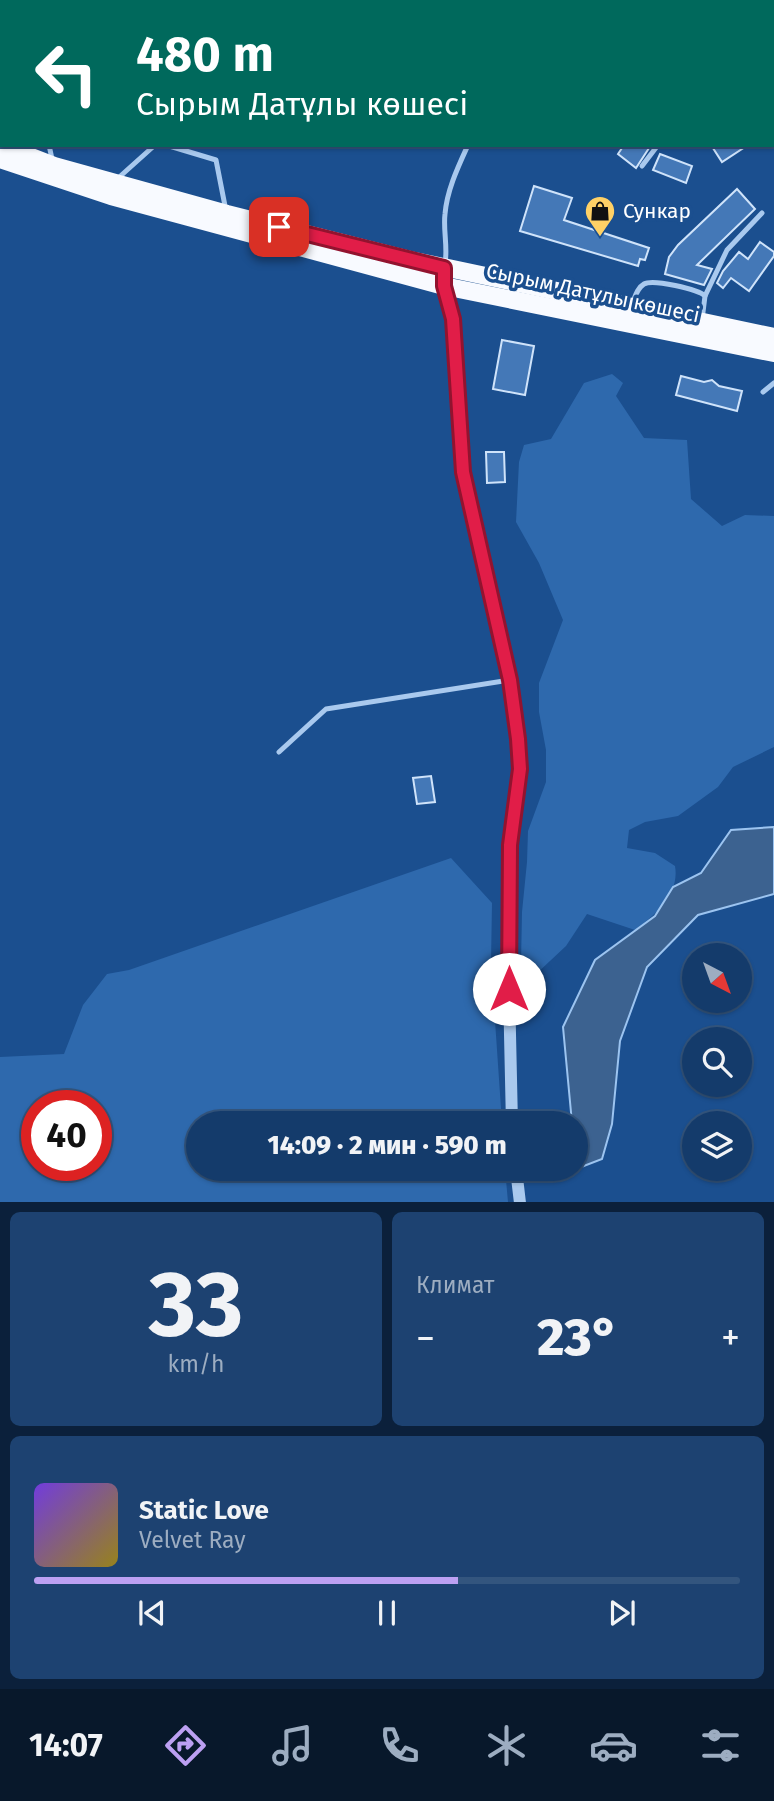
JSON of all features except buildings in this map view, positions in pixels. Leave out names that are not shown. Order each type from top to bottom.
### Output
[{"type":"highway","name":"Сырым Датұлы көшесі","points":[[11,147],[51,154],[114,182],[444,277],[631,307],[774,337]]},
{"type":"highway","name":"Сырым Датұлы көшесі","points":[[0,159],[111,196],[774,354]]},
{"type":"street","points":[[444,277],[453,319],[463,472],[510,680],[520,769],[510,845],[509,989],[513,1111]]},
{"type":"street","points":[[517,1181],[520,1202]]},
{"type":"lane","points":[[114,182],[153,147]]},
{"type":"lane","points":[[173,147],[216,160],[227,214]]},
{"type":"lane","points":[[444,277],[447,248],[444,216],[449,192],[467,147]]},
{"type":"lane","points":[[642,166],[656,147]]},
{"type":"lane","points":[[702,320],[705,296],[727,250],[762,214]]},
{"type":"lane","points":[[631,307],[638,288],[653,281],[702,292],[705,296]]},
{"type":"lane","points":[[764,392],[774,383]]},
{"type":"lane","points":[[279,752],[326,709],[510,680]]},
{"type":"shaded area","points":[[612,374],[623,383],[616,396],[644,438],[687,440],[691,499],[722,526],[745,515],[774,516],[774,747],[733,767],[718,787],[678,816],[645,822],[629,830],[627,848],[655,853],[675,866],[676,876],[670,895],[658,911],[635,930],[587,914],[566,946],[535,975],[521,963],[528,831],[546,782],[546,750],[539,712],[539,683],[563,620],[539,563],[516,522],[519,462],[524,445],[551,439],[584,383]]},
{"type":"shaded area","points":[[774,827],[774,894],[698,915],[647,967],[620,1041],[612,1124],[602,1159],[588,1164],[588,1111],[571,1111],[563,1027],[595,960],[655,916],[673,887],[701,873],[731,830]]},
{"type":"shaded area","points":[[451,858],[492,903],[491,962],[501,1111],[186,1111],[186,1181],[506,1181],[508,1202],[0,1202],[0,1057],[64,1054],[83,1005],[107,974],[129,970]]},
{"type":"place","name":"Сункар","points":[[600,238]]},
{"type":"route","points":[[279,227],[444,268],[444,286],[453,319],[463,472],[510,680],[518,739],[520,769],[510,845],[509,989]]}]
